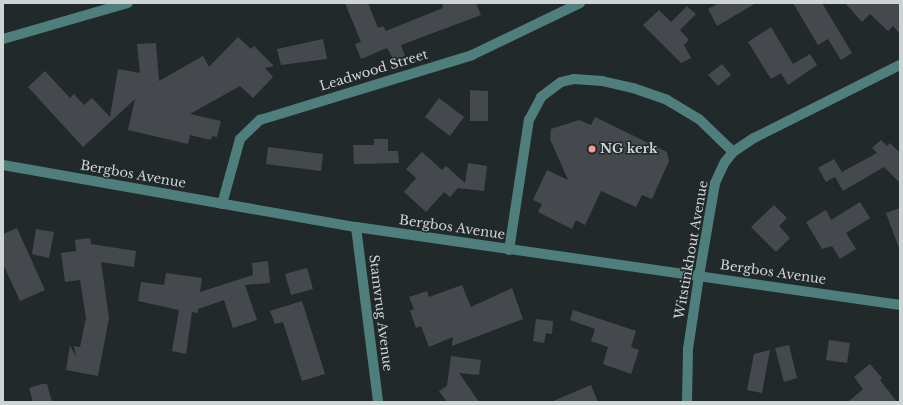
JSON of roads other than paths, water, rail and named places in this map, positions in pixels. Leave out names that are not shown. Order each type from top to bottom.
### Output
[{"type":"street","points":[[3,39],[128,3]]},
{"type":"street","name":"Leadwood Street","points":[[222,204],[240,139],[260,120],[472,55],[580,3]]},
{"type":"street","name":"Witstinkhout Avenue","points":[[687,402],[688,349],[715,183],[733,152],[754,138],[900,65]]},
{"type":"street","points":[[510,250],[529,120],[541,97],[561,82],[574,79],[602,82],[633,88],[667,100],[699,119],[733,152]]},
{"type":"street","name":"Bergbos Avenue","points":[[3,165],[356,228],[900,305]]},
{"type":"street","name":"Stamvrug Avenue","points":[[356,228],[378,402]]},
{"type":"place","name":"NG kerk","points":[[592,149]]}]
